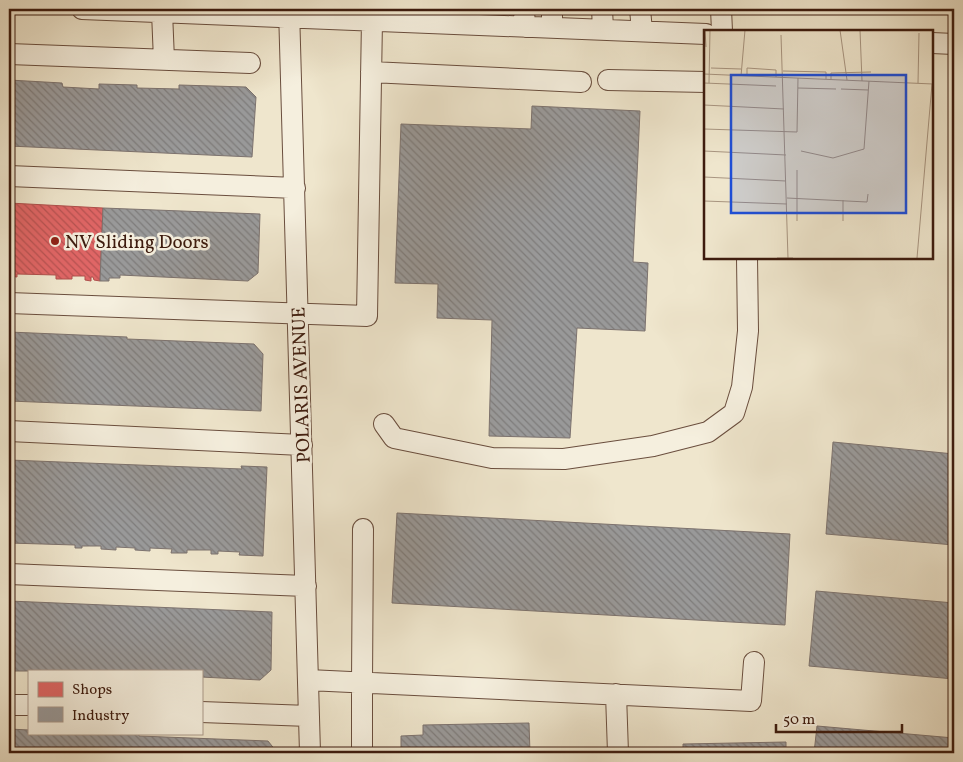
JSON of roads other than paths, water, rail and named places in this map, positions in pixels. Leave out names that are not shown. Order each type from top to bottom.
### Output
[{"type":"street","points":[[82,9],[290,13],[372,20],[410,15],[552,18],[603,29],[704,34]]},
{"type":"street","points":[[602,9],[603,29]]},
{"type":"street","points":[[640,9],[642,31]]},
{"type":"street","points":[[721,9],[722,30]]},
{"type":"street","points":[[162,12],[164,60]]},
{"type":"street","name":"POLARIS AVENUE","points":[[290,13],[310,753]]},
{"type":"street","points":[[9,303],[367,316],[372,20]]},
{"type":"street","points":[[933,43],[954,44]]},
{"type":"street","points":[[9,54],[250,63]]},
{"type":"street","points":[[371,72],[581,82]]},
{"type":"street","points":[[608,80],[704,82]]},
{"type":"street","points":[[9,176],[295,188]]},
{"type":"street","points":[[384,424],[394,438],[492,458],[564,458],[653,446],[708,432],[734,413],[742,387],[748,330],[747,259]]},
{"type":"street","points":[[9,432],[302,445]]},
{"type":"street","points":[[362,753],[363,529]]},
{"type":"street","points":[[9,574],[306,586]]},
{"type":"street","points":[[308,680],[751,701],[754,662]]},
{"type":"street","points":[[616,694],[618,753]]},
{"type":"street","points":[[9,705],[28,705]]},
{"type":"street","points":[[202,712],[309,716]]},
{"type":"place","name":"NV Sliding Doors","points":[[55,241]]}]
